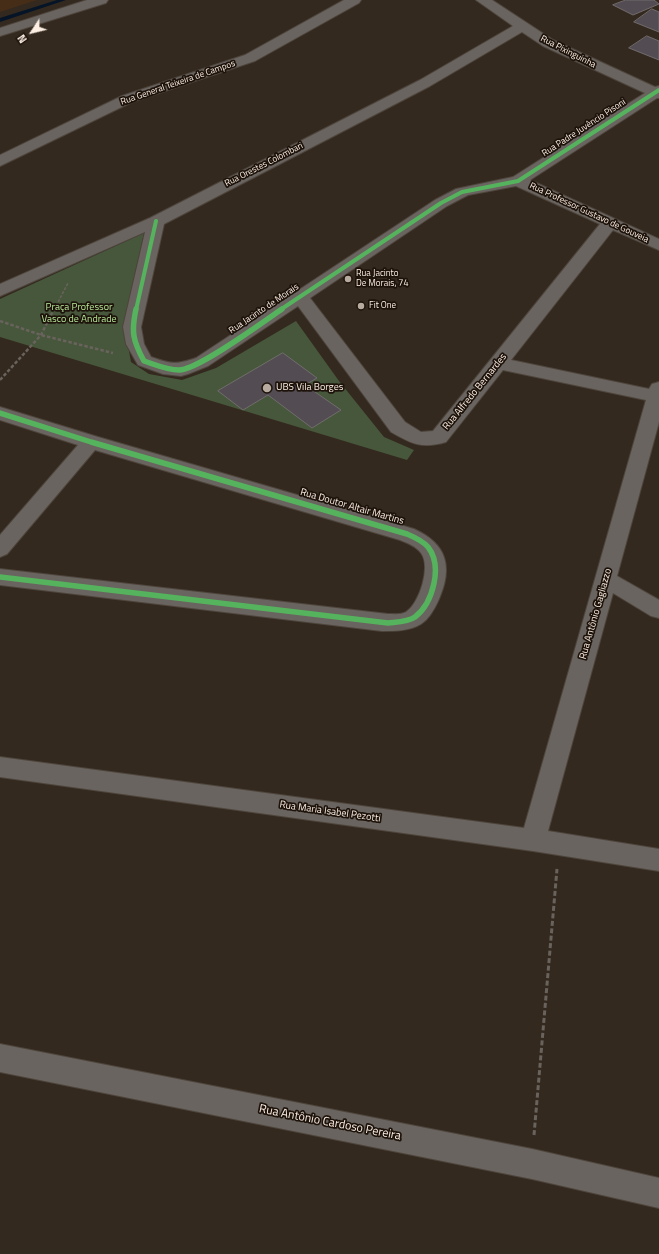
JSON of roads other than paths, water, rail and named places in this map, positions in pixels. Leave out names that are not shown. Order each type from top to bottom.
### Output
[{"type":"street","points":[[0,32],[101,0]]},
{"type":"street","name":"Rua General Teixeira de Campos","points":[[0,161],[127,99],[200,76],[250,58],[354,0]]},
{"type":"street","name":"Rua Pixinguinha","points":[[483,0],[521,27],[548,43],[584,61],[658,92]]},
{"type":"street","name":"Rua Orestes Colombari","points":[[0,291],[156,221],[425,83],[521,27]]},
{"type":"street","name":"Rua Padre Juvêncio Pisoni","points":[[518,181],[658,92]]},
{"type":"street","name":"Rua Jacinto de Morais","points":[[156,221],[132,327],[135,344],[144,361],[163,368],[180,370],[202,362],[441,202],[462,192],[481,186],[518,181]]},
{"type":"street","name":"Rua Professor Gustavo de Gouveia","points":[[518,181],[659,245]]},
{"type":"street","name":"Rua Alfredo Bernardes","points":[[300,296],[398,427],[418,439],[439,437],[610,223]]},
{"type":"street","points":[[498,363],[658,393]]},
{"type":"street","name":"Rua Antônio Gagliazzo","points":[[533,840],[658,393]]},
{"type":"street","name":"Rua Doutor Altair Martins","points":[[0,413],[91,442],[407,534],[428,547],[436,563],[434,584],[426,602],[414,618],[395,623],[364,621],[0,577]]},
{"type":"street","points":[[0,549],[91,442]]},
{"type":"street","points":[[606,579],[659,610]]},
{"type":"street","name":"Rua Maria Isabel Pezotti","points":[[0,767],[533,840],[659,860]]},
{"type":"street","name":"Rua Antônio Cardoso Pereira","points":[[0,1058],[532,1164],[659,1193]]},
{"type":"waterway","points":[[0,20],[63,0]]},
{"type":"place","name":"Rua Jacinto De Morais, 74","points":[[348,279]]},
{"type":"place","name":"Fit One","points":[[361,306]]},
{"type":"place","name":"UBS Vila Borges","points":[[267,388]]},
{"type":"park label","name":"Praça Professor Vasco de Andrade","points":[[79,314]]}]
